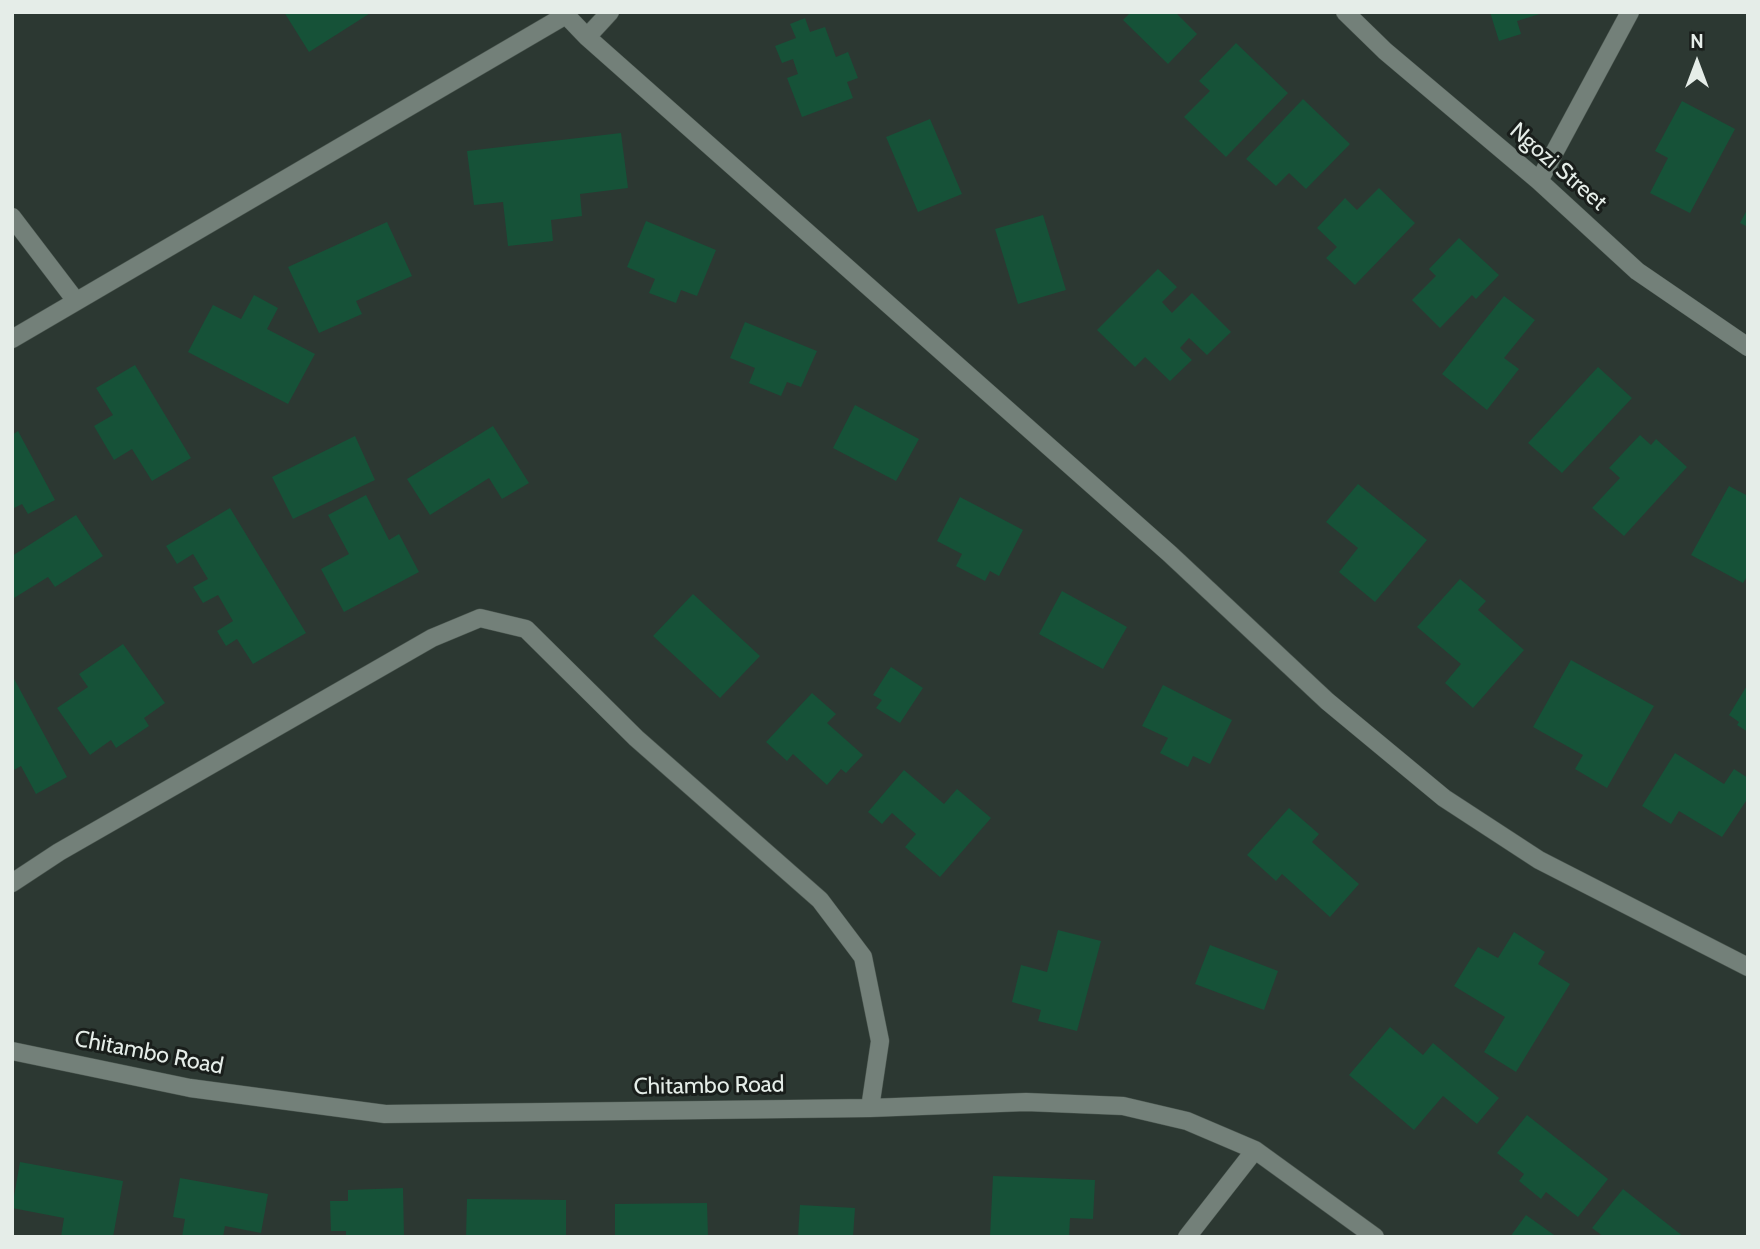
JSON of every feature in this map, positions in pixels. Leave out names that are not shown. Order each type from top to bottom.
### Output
[{"type":"street","points":[[587,37],[610,12]]},
{"type":"street","name":"Ngozi Street","points":[[1345,12],[1385,51],[1539,181],[1637,271],[1748,347]]},
{"type":"street","points":[[1539,181],[1630,12]]},
{"type":"street","points":[[12,339],[564,13],[587,37],[1159,545],[1327,701],[1444,798],[1539,860],[1748,967]]},
{"type":"street","points":[[12,217],[76,301]]},
{"type":"street","points":[[12,883],[59,852],[432,638],[480,618],[526,629],[636,738],[820,900],[863,957],[880,1041],[870,1108]]},
{"type":"street","name":"Chitambo Road","points":[[12,1051],[190,1088],[385,1114],[870,1108],[1026,1102],[1123,1106],[1187,1121],[1255,1150],[1375,1237]]},
{"type":"street","points":[[1187,1237],[1255,1150]]},
{"type":"building","points":[[284,12],[372,12],[309,52]]},
{"type":"building","points":[[1131,12],[1175,12],[1197,34],[1168,64],[1123,20]]},
{"type":"building","points":[[1490,12],[1543,13],[1517,21],[1521,34],[1499,41]]},
{"type":"building","points":[[805,18],[810,32],[825,27],[836,57],[848,52],[858,78],[847,82],[853,98],[802,117],[787,78],[798,74],[793,59],[782,63],[775,46],[796,38],[790,24]]},
{"type":"building","points":[[1236,43],[1288,93],[1226,157],[1184,117],[1210,91],[1199,81]]},
{"type":"building","points":[[1303,99],[1350,144],[1306,189],[1289,173],[1276,186],[1246,159]]},
{"type":"building","points":[[1682,101],[1735,129],[1690,213],[1650,193],[1668,158],[1655,151]]},
{"type":"building","points":[[930,119],[962,194],[918,212],[886,137]]},
{"type":"building","points":[[621,133],[628,188],[580,194],[582,216],[551,220],[553,241],[508,246],[503,202],[474,205],[467,151]]},
{"type":"building","points":[[1379,188],[1415,223],[1355,285],[1326,258],[1337,247],[1317,228],[1345,198],[1357,210]]},
{"type":"building","points":[[1748,208],[1748,227],[1740,223]]},
{"type":"building","points":[[1043,215],[1066,290],[1018,304],[995,229]]},
{"type":"building","points":[[646,221],[716,250],[697,296],[681,290],[676,303],[649,293],[655,279],[627,267]]},
{"type":"building","points":[[387,222],[412,276],[356,301],[362,314],[319,333],[288,267]]},
{"type":"building","points":[[1459,238],[1499,275],[1476,299],[1472,295],[1440,328],[1412,300],[1436,276],[1429,269]]},
{"type":"building","points":[[1158,269],[1177,287],[1162,302],[1172,313],[1192,293],[1231,332],[1207,355],[1189,338],[1180,348],[1192,360],[1170,381],[1145,357],[1135,367],[1097,330]]},
{"type":"building","points":[[254,295],[278,308],[267,329],[315,354],[288,404],[188,352],[213,305],[241,319]]},
{"type":"building","points":[[1504,296],[1535,320],[1504,358],[1519,369],[1487,410],[1442,374]]},
{"type":"building","points":[[745,322],[817,351],[801,387],[787,382],[781,396],[749,383],[755,368],[730,358]]},
{"type":"building","points":[[135,365],[191,458],[152,481],[132,449],[114,460],[94,426],[113,415],[96,388]]},
{"type":"building","points":[[1598,367],[1632,398],[1562,473],[1528,443]]},
{"type":"building","points":[[855,405],[919,439],[896,481],[833,448]]},
{"type":"building","points":[[493,426],[529,483],[502,499],[489,478],[430,515],[407,479]]},
{"type":"building","points":[[18,431],[55,500],[28,514],[22,504],[12,509],[12,435]]},
{"type":"building","points":[[1640,435],[1651,445],[1656,439],[1687,467],[1624,536],[1592,508],[1620,478],[1609,468]]},
{"type":"building","points":[[355,436],[375,480],[293,519],[272,477]]},
{"type":"building","points":[[1358,484],[1427,540],[1375,602],[1339,572],[1358,548],[1326,522]]},
{"type":"building","points":[[1729,486],[1748,496],[1748,575],[1743,583],[1691,555]]},
{"type":"building","points":[[366,495],[389,540],[399,534],[419,572],[344,612],[321,569],[349,554],[328,515]]},
{"type":"building","points":[[960,497],[1023,530],[999,576],[990,571],[985,581],[956,566],[962,554],[937,541]]},
{"type":"building","points":[[230,508],[306,633],[253,664],[237,639],[226,646],[217,631],[233,621],[218,595],[203,603],[193,587],[208,579],[193,554],[177,564],[166,546]]},
{"type":"building","points":[[76,515],[103,556],[55,587],[48,577],[14,598],[12,556]]},
{"type":"building","points":[[1460,579],[1486,601],[1478,610],[1524,650],[1473,708],[1445,683],[1461,664],[1417,627]]},
{"type":"building","points":[[1062,591],[1127,627],[1103,669],[1039,634]]},
{"type":"building","points":[[693,594],[760,656],[720,698],[653,636]]},
{"type":"building","points":[[123,644],[165,703],[144,718],[149,726],[116,748],[111,740],[90,755],[57,708],[88,687],[79,674]]},
{"type":"building","points":[[1571,660],[1654,706],[1607,788],[1575,769],[1583,755],[1533,727]]},
{"type":"building","points":[[891,667],[923,688],[900,723],[876,708],[882,700],[873,695]]},
{"type":"building","points":[[12,675],[67,777],[36,794],[21,766],[12,771]]},
{"type":"building","points":[[1748,684],[1748,732],[1737,725],[1739,722],[1729,715]]},
{"type":"building","points":[[1163,685],[1232,720],[1210,764],[1193,756],[1188,767],[1160,753],[1168,738],[1142,726]]},
{"type":"building","points":[[812,693],[836,714],[827,723],[863,755],[846,773],[841,769],[827,785],[793,754],[787,761],[766,742]]},
{"type":"building","points":[[1675,753],[1724,784],[1734,769],[1748,778],[1748,798],[1722,837],[1679,811],[1671,824],[1642,806]]},
{"type":"building","points":[[904,770],[944,804],[957,789],[991,818],[940,877],[905,847],[916,834],[892,813],[882,824],[868,812]]},
{"type":"building","points":[[1289,808],[1319,834],[1312,842],[1359,884],[1330,917],[1282,874],[1276,881],[1247,855]]},
{"type":"building","points":[[1058,930],[1101,941],[1077,1031],[1038,1021],[1041,1010],[1012,1002],[1021,965],[1047,972]]},
{"type":"building","points":[[1514,932],[1545,952],[1538,964],[1570,984],[1516,1072],[1484,1052],[1505,1017],[1454,986],[1478,947],[1498,958]]},
{"type":"building","points":[[1210,945],[1278,971],[1264,1010],[1195,984]]},
{"type":"building","points":[[1390,1027],[1423,1055],[1433,1043],[1499,1098],[1477,1124],[1443,1096],[1414,1130],[1349,1075]]},
{"type":"building","points":[[1527,1115],[1608,1179],[1578,1217],[1546,1192],[1541,1199],[1519,1181],[1524,1174],[1497,1153]]},
{"type":"building","points":[[20,1162],[123,1181],[113,1237],[61,1237],[64,1218],[12,1208]]},
{"type":"building","points":[[993,1176],[1095,1180],[1093,1219],[1070,1218],[1069,1237],[990,1237]]},
{"type":"building","points":[[180,1178],[268,1194],[261,1233],[225,1226],[223,1237],[182,1237],[185,1219],[173,1217]]},
{"type":"building","points":[[403,1188],[404,1237],[346,1237],[346,1231],[331,1231],[330,1201],[348,1201],[348,1190]]},
{"type":"building","points":[[1623,1189],[1684,1237],[1604,1237],[1592,1228]]},
{"type":"building","points":[[467,1199],[566,1200],[566,1237],[466,1237]]},
{"type":"building","points":[[707,1203],[708,1237],[615,1237],[615,1204]]},
{"type":"building","points":[[800,1205],[855,1208],[853,1237],[798,1237]]},
{"type":"building","points":[[1526,1215],[1557,1237],[1510,1237]]}]
